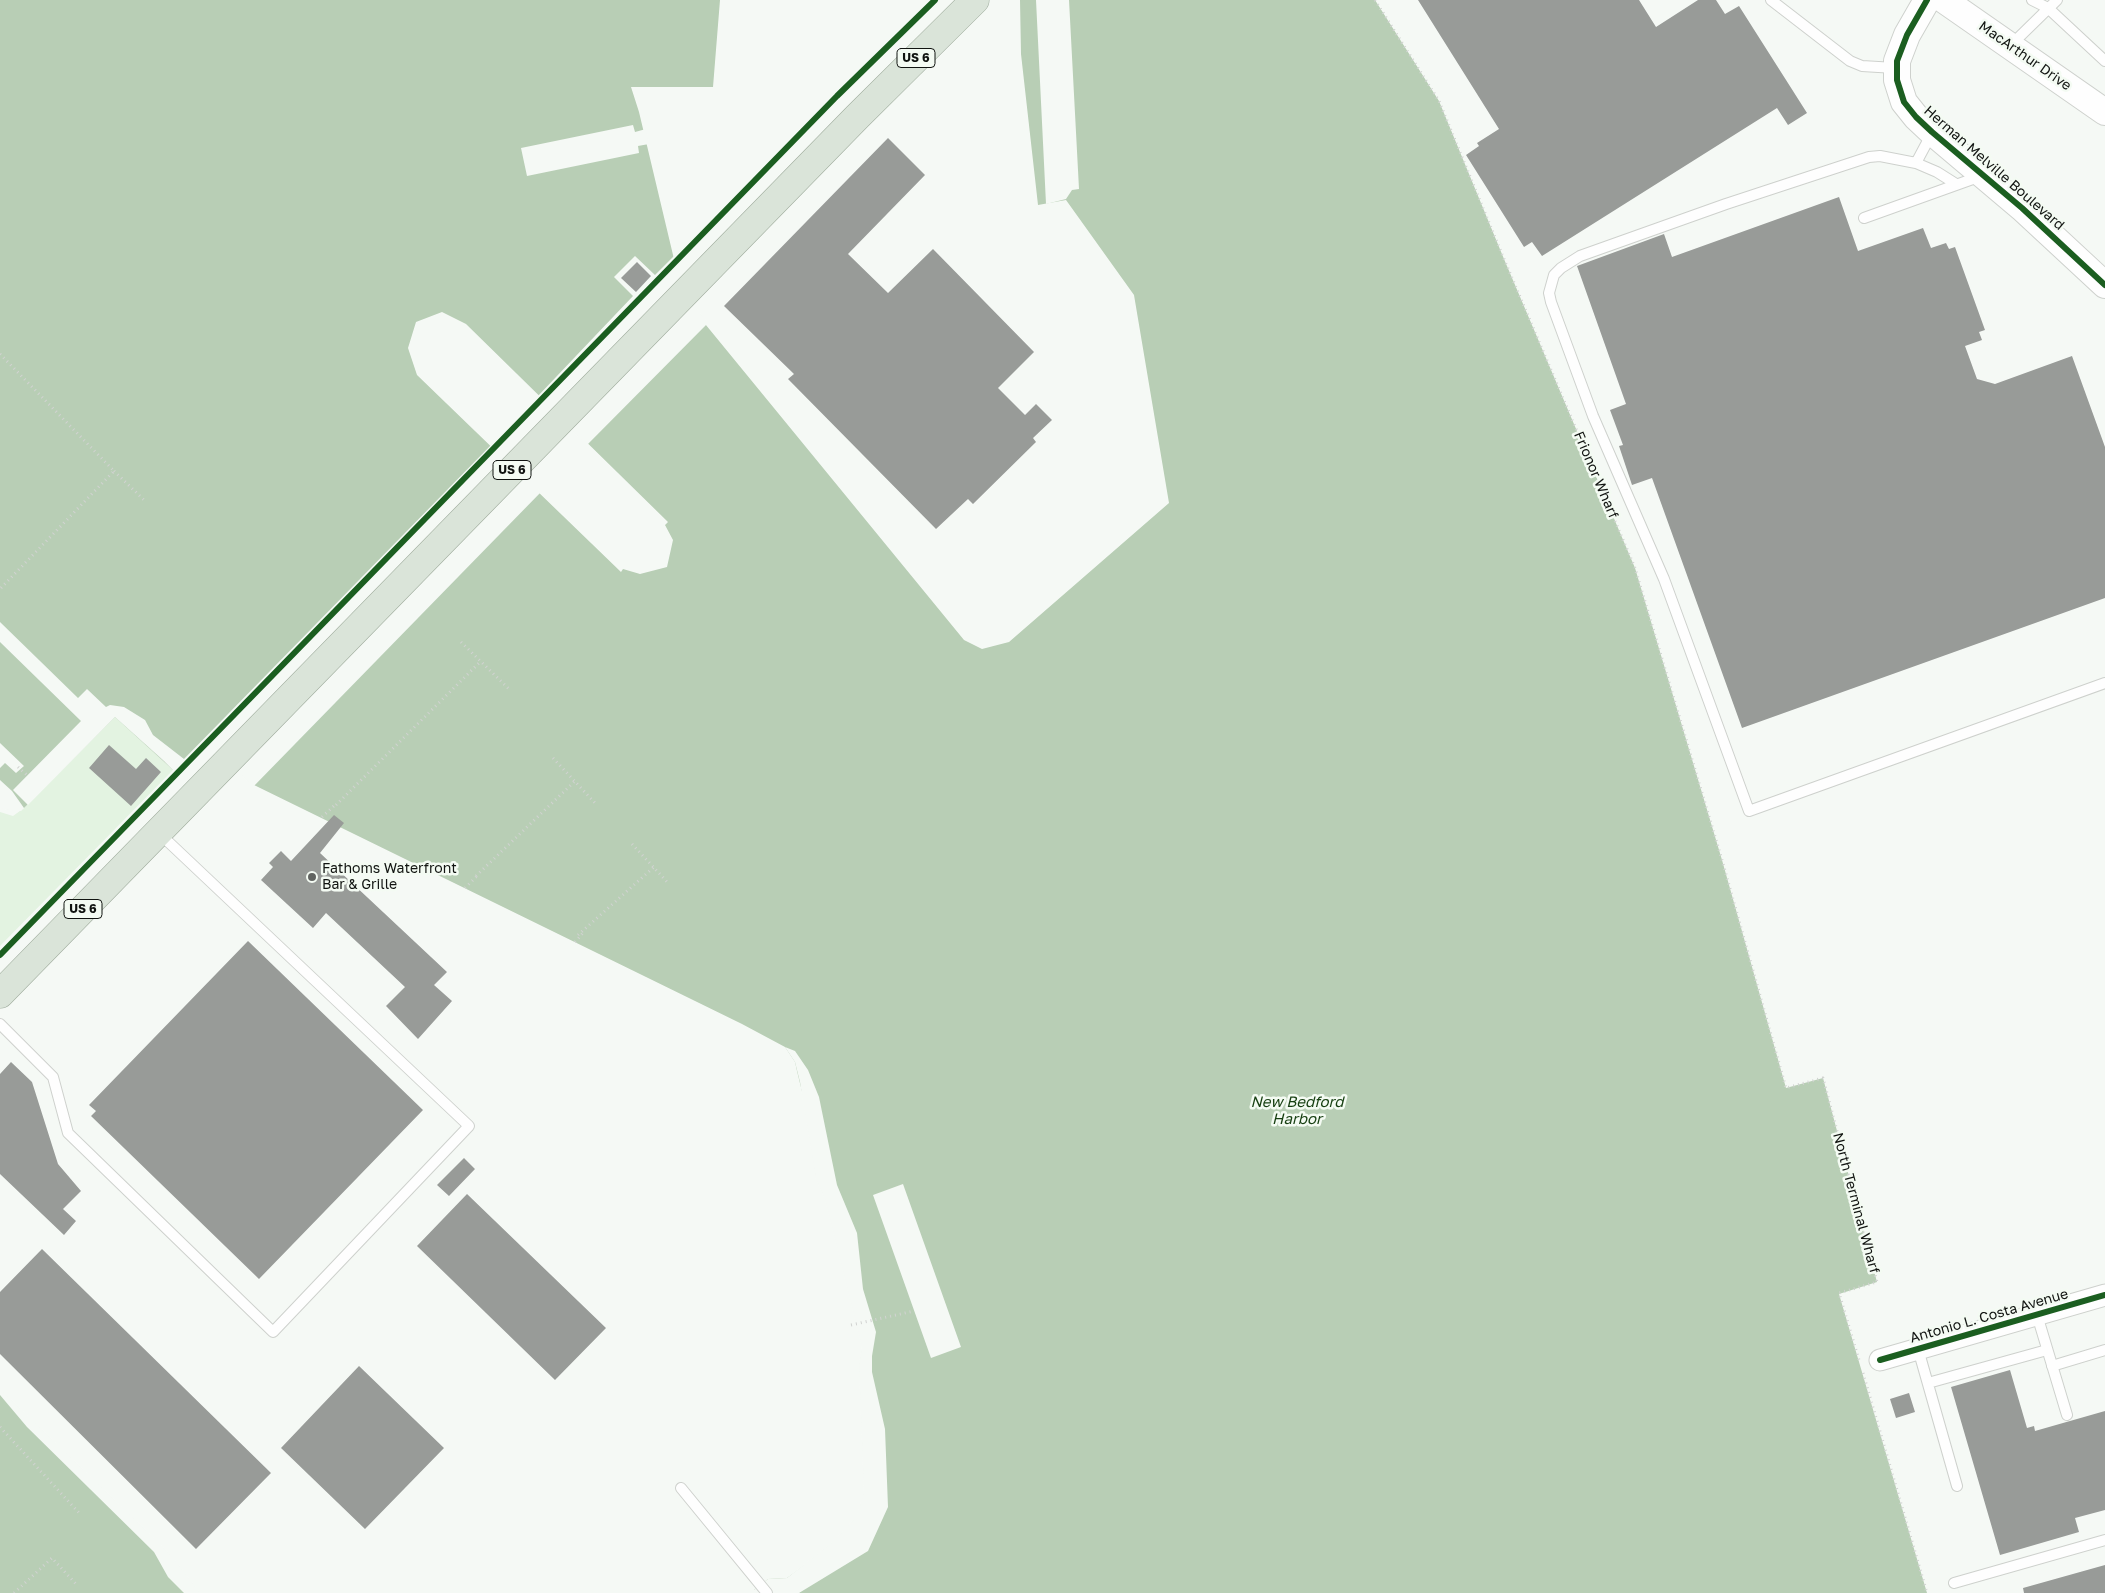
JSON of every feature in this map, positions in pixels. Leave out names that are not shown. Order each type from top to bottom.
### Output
[{"type":"highway","name":"US 6","points":[[0,993],[857,117],[975,0]]},
{"type":"street","name":"Herman Melville Boulevard","points":[[1927,0],[1906,35],[1899,54],[1896,68],[1898,86],[1904,102],[1932,132],[2022,208],[2105,286]]},
{"type":"street","name":"MacArthur Drive","points":[[1944,0],[2105,112]]},
{"type":"street","name":"Antonio L. Costa Avenue","points":[[1880,1360],[2105,1295]]},
{"type":"lane","points":[[1771,0],[1850,62],[1862,66],[1896,68]]},
{"type":"lane","points":[[2032,0],[2048,8],[2105,61]]},
{"type":"lane","points":[[2011,46],[2057,0]]},
{"type":"lane","points":[[1916,163],[1932,132]]},
{"type":"lane","points":[[1956,184],[1937,172],[1916,163],[1880,156],[1870,157],[1734,201],[1590,252],[1569,262],[1554,275],[1549,293],[1551,302],[1593,416],[1664,579],[1748,811],[2105,683]]},
{"type":"lane","points":[[1864,218],[1983,175]]},
{"type":"lane","points":[[0,1024],[52,1077],[68,1133],[273,1332],[469,1126],[162,828]]},
{"type":"lane","points":[[2037,1315],[2067,1415]]},
{"type":"lane","points":[[1918,1350],[1957,1486]]},
{"type":"lane","points":[[1928,1383],[2048,1350]]},
{"type":"lane","points":[[2052,1366],[2105,1350]]},
{"type":"lane","points":[[681,1488],[767,1593]]},
{"type":"lane","points":[[1954,1583],[2105,1540]]},
{"type":"path","points":[[0,354],[144,500]]},
{"type":"path","points":[[0,589],[114,471]]},
{"type":"path","points":[[461,642],[511,691]]},
{"type":"path","points":[[336,805],[481,661]]},
{"type":"path","points":[[553,758],[596,804]]},
{"type":"path","points":[[18,767],[28,776]]},
{"type":"path","points":[[465,888],[575,781]]},
{"type":"path","points":[[322,817],[340,801]]},
{"type":"path","points":[[632,844],[669,884]]},
{"type":"path","points":[[578,935],[654,867]]},
{"type":"path","points":[[476,876],[482,871]]},
{"type":"path","points":[[575,942],[593,922]]},
{"type":"path","points":[[852,1325],[914,1311]]},
{"type":"path","points":[[0,1427],[82,1515]]},
{"type":"path","points":[[14,1593],[52,1558],[76,1584]]},
{"type":"shaded area","points":[[115,716],[173,770],[0,946],[0,812],[13,816],[24,808]]},
{"type":"water","name":"New Bedford Harbor","points":[[0,0],[720,0],[713,87],[631,87],[639,112],[683,297],[964,640],[982,649],[1009,642],[1169,503],[1134,295],[1066,200],[1038,205],[1021,54],[1020,0],[1375,0],[1439,101],[1635,568],[1722,860],[1786,1088],[1823,1078],[1877,1282],[1839,1294],[1927,1593],[754,1593],[754,1590],[768,1579],[787,1578],[836,1542],[859,1517],[867,1492],[864,1346],[795,1062],[785,1047],[742,1024],[254,785],[209,736],[173,770],[115,717],[24,808],[13,809],[0,805]],"holes":[[[442,312],[466,324],[668,522],[665,525],[673,540],[667,567],[640,574],[623,569],[621,572],[417,375],[408,348],[416,322]]]},
{"type":"water","points":[[0,1391],[198,1593],[0,1593]]},
{"type":"pier","points":[[1036,0],[1069,0],[1079,189],[1072,190],[1066,199],[1046,204]]},
{"type":"pier","points":[[633,125],[635,132],[646,129],[649,144],[638,146],[639,153],[527,176],[521,148]]},
{"type":"pier","points":[[676,254],[686,296],[708,323],[587,445],[537,397],[633,296],[614,277],[635,256],[655,275]]},
{"type":"pier","points":[[492,444],[541,492],[253,787],[208,739],[175,772],[172,772],[173,770],[164,761],[115,717],[28,805],[13,790],[81,721],[0,642],[0,622],[78,698],[87,689],[106,707],[110,705],[124,707],[145,720],[153,735],[184,759]]},
{"type":"pier","points":[[0,743],[24,766],[16,773],[5,763],[0,768]]},
{"type":"pier","points":[[0,780],[12,791],[24,808],[21,811],[0,808]]},
{"type":"pier","points":[[785,1047],[795,1051],[808,1070],[819,1097],[837,1185],[857,1233],[863,1289],[876,1332],[872,1356],[872,1372],[885,1429],[888,1507],[868,1551],[799,1593],[754,1593],[754,1590],[768,1579],[787,1578],[834,1541],[857,1516],[864,1492],[859,1365],[862,1347],[825,1199],[816,1179],[795,1062]]},
{"type":"pier","points":[[903,1184],[961,1347],[931,1358],[873,1195]]},
{"type":"pier","points":[[0,1389],[157,1541],[174,1559],[200,1593],[184,1593],[168,1577],[154,1552],[27,1427],[0,1395]]},
{"type":"building","points":[[1418,0],[1639,0],[1656,27],[1698,0],[1716,0],[1725,14],[1739,6],[1807,113],[1788,125],[1777,108],[1542,256],[1532,242],[1524,247],[1466,155],[1479,146],[1477,143],[1499,129]]},
{"type":"building","points":[[888,138],[925,175],[848,254],[888,293],[933,249],[1034,352],[998,388],[1025,415],[1036,404],[1052,420],[1033,438],[1036,442],[973,504],[968,499],[936,529],[788,379],[794,374],[724,306]]},
{"type":"building","points":[[1839,197],[1858,251],[1923,228],[1931,248],[1946,243],[1949,249],[1955,247],[1985,330],[1979,332],[1982,340],[1965,346],[1977,379],[1995,384],[2072,356],[2105,447],[2105,598],[1742,728],[1652,478],[1632,485],[1619,446],[1623,445],[1610,410],[1626,404],[1577,266],[1664,234],[1672,257]]},
{"type":"building","points":[[637,262],[651,276],[636,292],[621,278]]},
{"type":"building","points":[[109,745],[136,769],[146,758],[161,772],[131,806],[89,768]]},
{"type":"building","points":[[334,815],[344,823],[320,853],[447,972],[434,985],[452,1001],[418,1039],[386,1006],[405,987],[326,913],[313,928],[261,880],[273,867],[269,863],[281,851],[291,861]]},
{"type":"building","points":[[248,941],[423,1110],[259,1279],[91,1116],[96,1111],[89,1105]]},
{"type":"building","points":[[11,1062],[32,1082],[58,1164],[81,1191],[63,1209],[76,1221],[64,1235],[0,1174],[0,1074]]},
{"type":"building","points":[[464,1158],[475,1169],[449,1196],[437,1185]]},
{"type":"building","points":[[467,1194],[606,1328],[555,1380],[417,1246]]},
{"type":"building","points":[[42,1249],[271,1473],[196,1549],[0,1354],[0,1292]]},
{"type":"building","points":[[359,1366],[444,1448],[365,1529],[281,1448]]},
{"type":"building","points":[[2010,1370],[2027,1428],[2034,1426],[2035,1431],[2105,1411],[2105,1510],[2075,1518],[2079,1532],[2000,1555],[1951,1387]]},
{"type":"building","points":[[1909,1393],[1915,1412],[1896,1418],[1890,1399]]},
{"type":"building","points":[[2105,1565],[2105,1593],[2024,1593],[2023,1588]]},
{"type":"cycle path","points":[[0,955],[837,96],[935,0]]},
{"type":"cycle path","points":[[1927,0],[1907,35],[1897,61],[1897,80],[1904,102],[1932,132],[2022,208],[2105,285]]},
{"type":"cycle path","points":[[1880,1360],[2105,1295]]},
{"type":"place","name":"Fathoms Waterfront Bar & Grille","points":[[312,877]]}]
